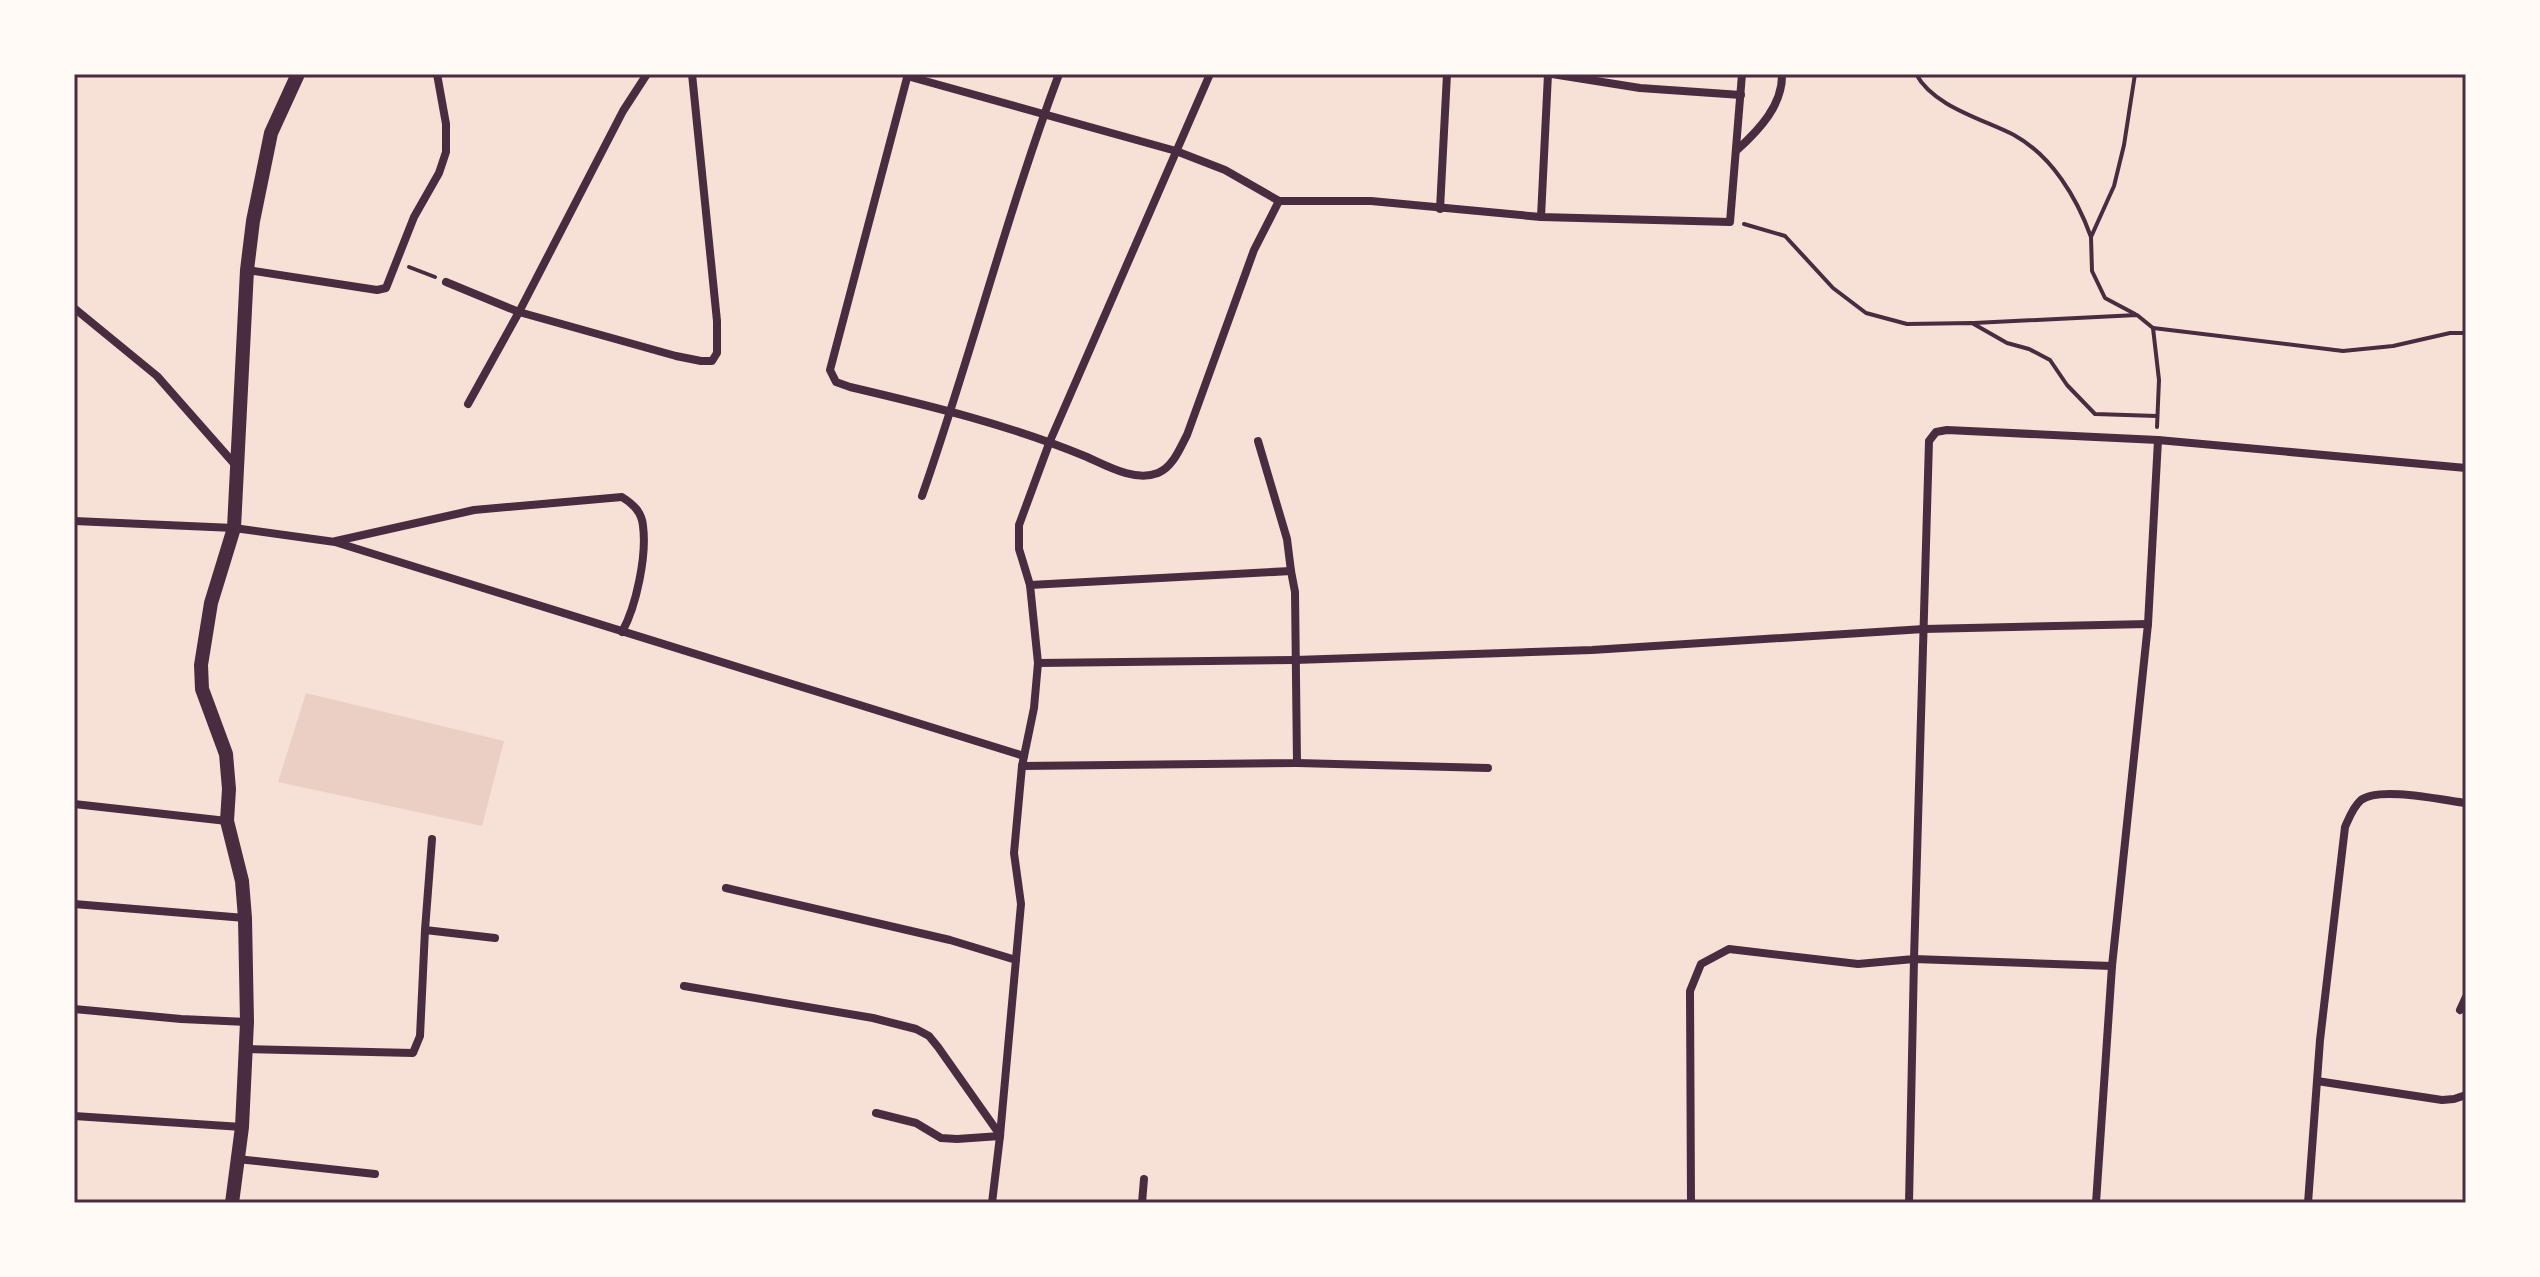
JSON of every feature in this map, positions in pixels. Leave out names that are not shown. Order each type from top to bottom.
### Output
[{"type":"street","points":[[232,1203],[242,1127],[247,1022],[245,918],[242,881],[227,821],[229,789],[226,754],[202,689],[201,665],[211,603],[234,528],[247,270],[253,221],[271,133],[298,74]]},
{"type":"street","points":[[247,270],[377,290],[386,288],[414,217],[439,173],[446,152],[446,124],[437,74]]},
{"type":"street","points":[[468,404],[623,111],[647,74]]},
{"type":"street","points":[[446,282],[519,312],[701,361],[712,361],[717,353],[717,321],[692,74]]},
{"type":"street","points":[[922,496],[952,411],[991,273],[1059,74]]},
{"type":"street","points":[[992,1203],[1021,904],[1014,853],[1023,761],[1034,708],[1038,663],[1030,585],[1019,549],[1019,525],[1050,441],[1210,74]]},
{"type":"street","points":[[1440,209],[1447,74]]},
{"type":"street","points":[[1541,217],[1550,74],[1640,88],[1741,95]]},
{"type":"street","points":[[1279,201],[1254,250],[1187,435],[1172,462],[1158,473],[1140,476],[1050,441],[952,411],[850,387],[836,382],[830,370],[908,75],[1176,151],[1225,170],[1279,201],[1371,201],[1541,217],[1730,222],[1742,74]]},
{"type":"street","points":[[1737,151],[1762,127],[1779,99],[1782,74]]},
{"type":"street","points":[[74,308],[157,376],[238,468]]},
{"type":"street","points":[[1909,1203],[1929,441],[1936,432],[1947,430],[2158,440],[2466,468]]},
{"type":"street","points":[[2096,1203],[2112,966],[2148,624],[2158,440]]},
{"type":"street","points":[[1258,441],[1287,539],[1295,592],[1297,763]]},
{"type":"street","points":[[335,542],[474,510],[622,497],[635,505],[644,524],[640,572],[628,622],[622,632]]},
{"type":"street","points":[[74,521],[234,528],[335,542],[1023,761],[1488,768]]},
{"type":"street","points":[[1030,585],[1291,571]]},
{"type":"street","points":[[1038,663],[1295,660],[1592,650],[1924,629],[2148,624]]},
{"type":"street","points":[[2308,1203],[2317,1081],[2345,827],[2353,808],[2363,798],[2378,793],[2466,803]]},
{"type":"street","points":[[74,804],[227,821]]},
{"type":"street","points":[[245,1049],[413,1053],[420,1036],[432,839]]},
{"type":"street","points":[[726,888],[950,940],[1016,960]]},
{"type":"street","points":[[74,904],[245,918]]},
{"type":"street","points":[[425,930],[495,938]]},
{"type":"street","points":[[1691,1203],[1690,991],[1701,964],[1729,949],[1858,964],[1914,959],[2112,966]]},
{"type":"street","points":[[684,986],[873,1018],[916,1029],[929,1036],[938,1047],[1000,1136]]},
{"type":"street","points":[[2460,1010],[2466,997]]},
{"type":"street","points":[[74,1009],[247,1022]]},
{"type":"street","points":[[2317,1081],[2442,1100],[2466,1095]]},
{"type":"street","points":[[876,1113],[916,1123],[941,1138],[1000,1136]]},
{"type":"street","points":[[74,1116],[242,1127]]},
{"type":"street","points":[[237,1159],[375,1174]]},
{"type":"street","points":[[1142,1203],[1144,1179]]},
{"type":"path","points":[[1916,74],[1939,97],[2016,136],[2056,172],[2080,206],[2091,237],[2092,271],[2105,298],[2137,315],[2153,328],[2343,351],[2466,333]]},
{"type":"path","points":[[2091,237],[2114,186],[2135,74]]},
{"type":"path","points":[[1730,222],[1752,225],[1785,236],[1833,288],[1866,313],[1907,324],[2137,315]]},
{"type":"path","points":[[396,262],[446,282]]},
{"type":"path","points":[[1972,323],[2007,343],[2029,349],[2050,360],[2067,385],[2095,414],[2157,416]]},
{"type":"path","points":[[2153,328],[2159,380],[2158,440]]},
{"type":"shaded area","points":[[306,693],[504,741],[482,826],[278,782]]}]
